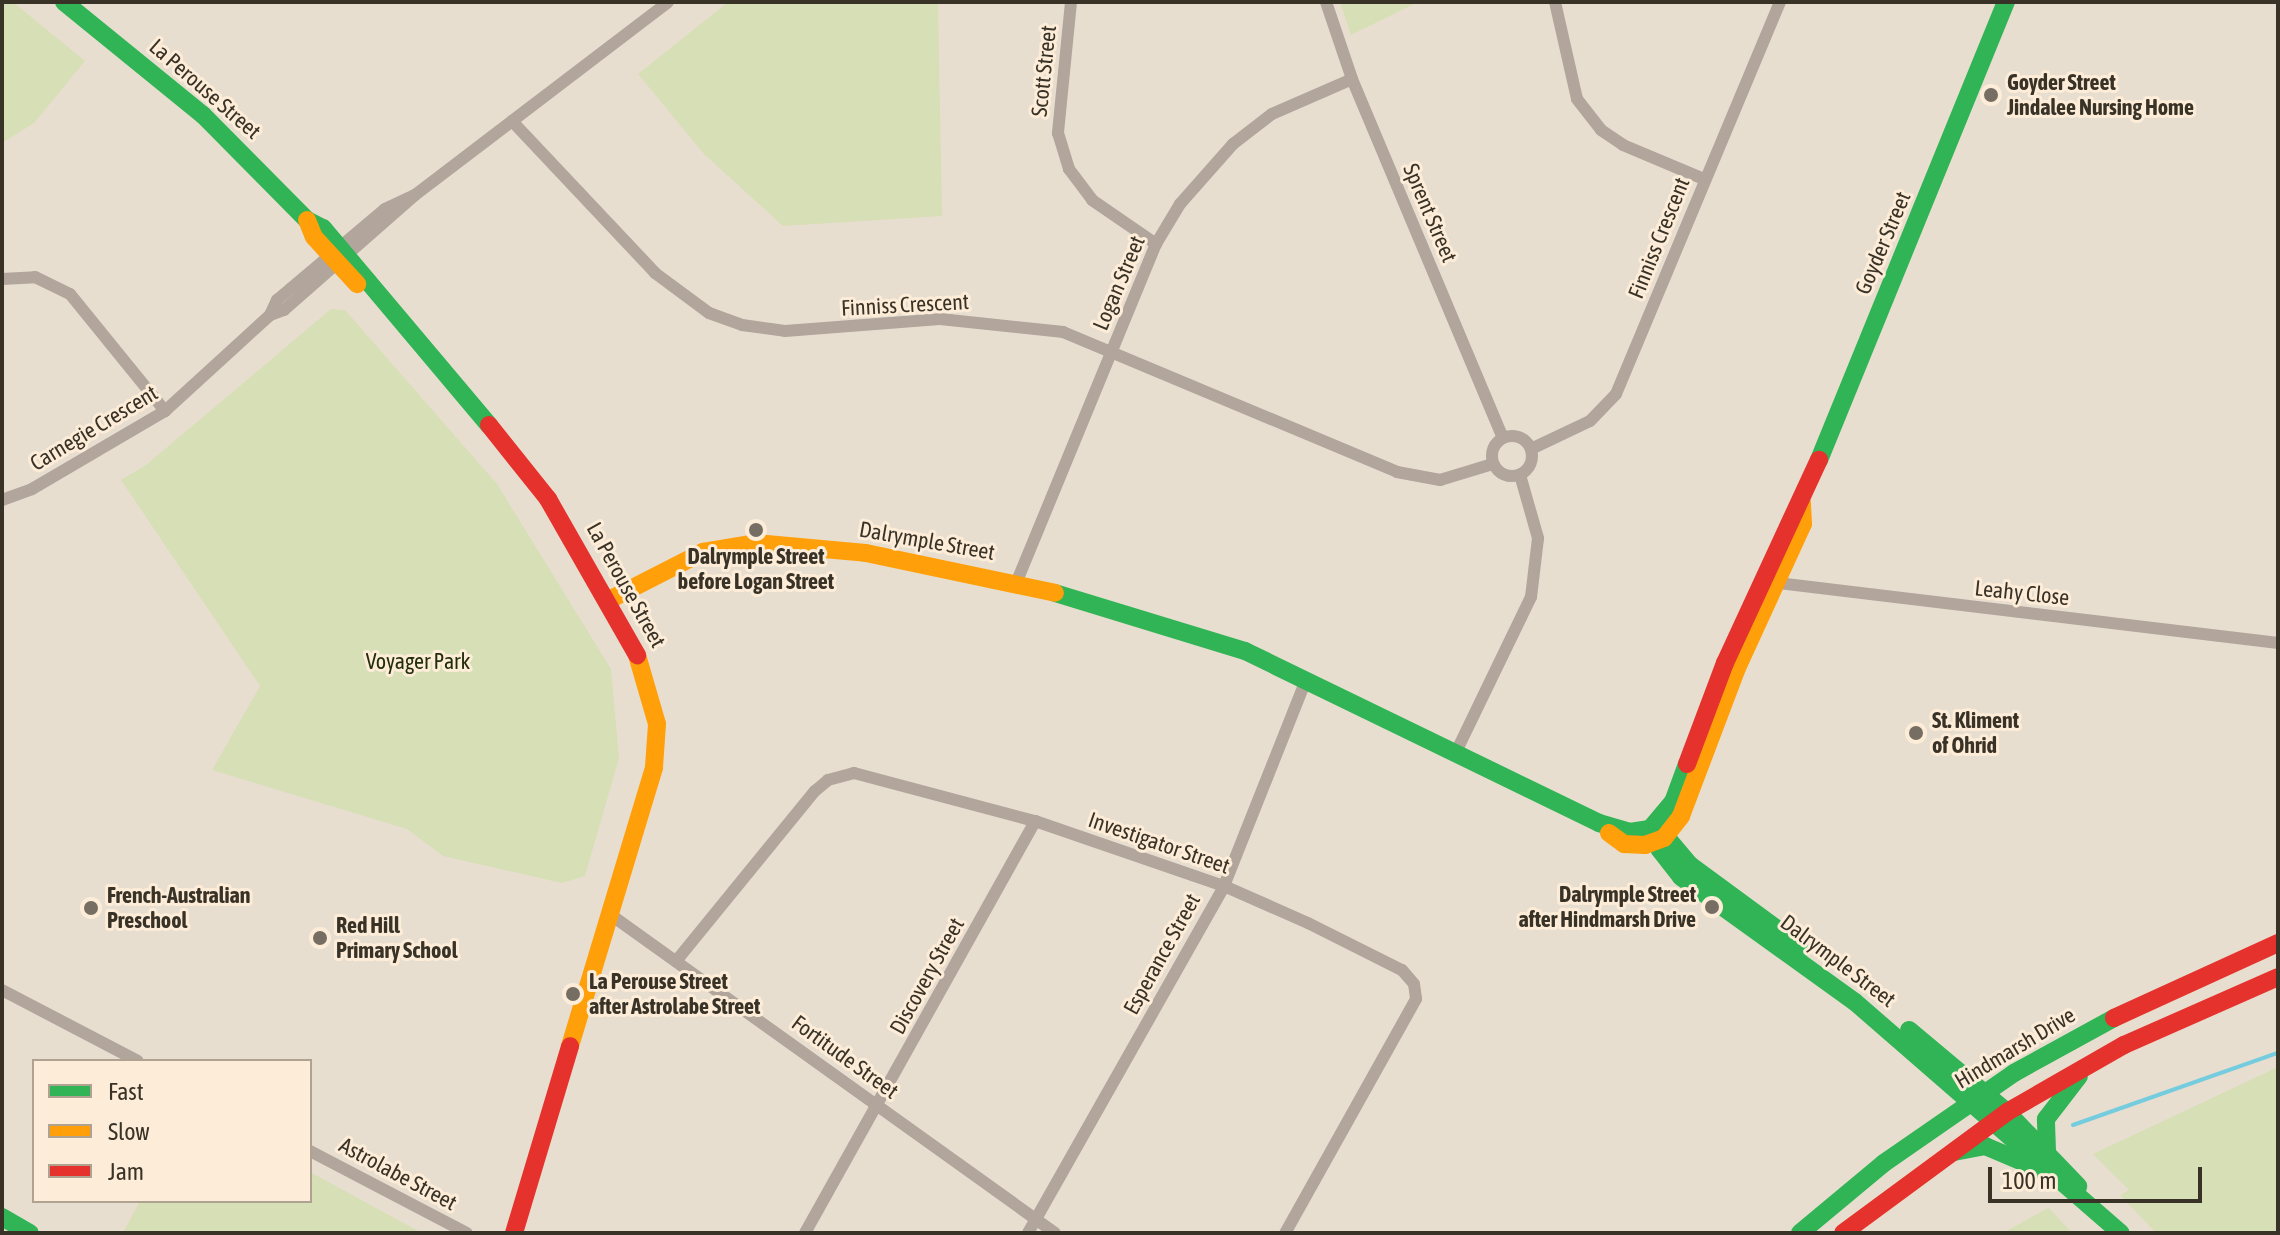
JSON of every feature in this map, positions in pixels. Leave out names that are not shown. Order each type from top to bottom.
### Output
[{"type":"street","name":"La Perouse Street","points":[[64,2],[203,115],[307,220],[407,328],[541,488],[609,600],[644,667],[657,724],[654,767],[572,1052],[574,1067],[533,1203],[524,1210],[514,1233]]},
{"type":"street","name":"Carnegie Crescent","points":[[2,500],[32,489],[165,411],[270,315],[284,310],[385,209],[415,195],[668,2]]},
{"type":"street","name":"Scott Street","points":[[1071,2],[1058,133],[1069,169],[1092,200],[1156,244]]},
{"type":"street","name":"Sprent Street","points":[[1326,2],[1352,79],[1503,438]]},
{"type":"street","points":[[1555,2],[1577,99],[1601,130],[1623,145],[1704,179]]},
{"type":"street","name":"Finniss Crescent","points":[[1531,449],[1590,421],[1616,394],[1780,2]]},
{"type":"street","name":"Goyder Street","points":[[1661,833],[1731,666],[1770,582],[1803,524],[1802,502],[2006,2]]},
{"type":"street","name":"Logan Street","points":[[1017,581],[1156,244],[1180,204],[1233,144],[1272,114],[1352,79]]},
{"type":"street","name":"Finniss Crescent","points":[[512,121],[655,273],[709,313],[785,331],[983,321],[1063,332],[1397,472],[1440,480],[1493,464]]},
{"type":"street","points":[[2,279],[35,277],[70,294],[165,411]]},
{"type":"street","points":[[1520,437],[1531,449],[1530,466],[1520,475],[1502,474],[1493,464],[1493,449],[1503,438],[1520,437]]},
{"type":"street","points":[[1457,750],[1531,597],[1538,538],[1520,475]]},
{"type":"street","name":"Dalrymple Street","points":[[609,600],[691,557],[757,543],[866,553],[1017,581],[1238,652],[1457,750],[1599,823],[1630,832],[1661,833],[1690,865],[2000,1116]]},
{"type":"street","name":"Leahy Close","points":[[1770,582],[2278,643]]},
{"type":"street","name":"Esperance Street","points":[[1028,1233],[1224,886],[1305,682]]},
{"type":"street","name":"Investigator Street","points":[[677,960],[799,808],[841,775],[871,775],[1035,821],[1224,886],[1402,970],[1416,992],[1411,1010],[1285,1233]]},
{"type":"street","name":"Discovery Street","points":[[805,1233],[1035,821]]},
{"type":"street","name":"Fortitude Street","points":[[611,915],[1055,1233]]},
{"type":"street","name":"Hindmarsh Drive","points":[[1800,1233],[1884,1163],[1978,1097],[2130,1009],[2278,943]]},
{"type":"street","points":[[1843,1233],[2000,1116],[2090,1064],[2278,977]]},
{"type":"street","points":[[2,990],[134,1059]]},
{"type":"street","points":[[2047,1151],[2046,1119],[2090,1064]]},
{"type":"street","points":[[2000,1116],[2047,1151],[2083,1195],[2121,1233]]},
{"type":"street","points":[[2000,1116],[2051,1174]]},
{"type":"street","points":[[1942,1157],[1985,1146],[2051,1174],[2083,1195]]},
{"type":"street","name":"Astrolabe Street","points":[[312,1152],[467,1233]]},
{"type":"street","points":[[2,1217],[30,1233]]},
{"type":"green space","points":[[2,2],[13,2],[85,61],[34,123],[2,143]]},
{"type":"green space","points":[[728,2],[938,2],[942,216],[783,226],[704,154],[638,74]]},
{"type":"green space","points":[[1340,2],[1418,2],[1351,35]]},
{"type":"green space","name":"Voyager Park","points":[[331,309],[345,310],[497,484],[611,669],[619,758],[585,876],[562,883],[443,856],[407,829],[212,770],[260,686],[121,480],[146,465]]},
{"type":"green space","points":[[2278,1067],[2278,1233],[2156,1233],[2120,1195],[2129,1190],[2093,1154]]},
{"type":"green space","points":[[312,1173],[422,1233],[123,1233],[139,1203],[312,1203]]},
{"type":"green space","points":[[2048,1208],[2072,1233],[2003,1233]]},
{"type":"waterway","points":[[2073,1125],[2278,1053]]},
{"type":"traffic: fast","points":[[64,2],[203,115],[307,220],[323,228],[489,425]]},
{"type":"traffic: fast","points":[[1819,460],[2006,2]]},
{"type":"traffic: fast","points":[[1055,593],[1245,651],[1599,823],[1630,832],[1650,829],[1673,802],[1687,764]]},
{"type":"traffic: fast","points":[[1657,826],[1660,850],[1681,877],[1855,1002],[2121,1233]]},
{"type":"traffic: fast","points":[[1657,826],[1690,865],[1803,948]]},
{"type":"traffic: fast","points":[[1800,1233],[1884,1163],[2014,1073],[2114,1018]]},
{"type":"traffic: fast","points":[[1909,1030],[2007,1112],[2078,1186]]},
{"type":"traffic: fast","points":[[2047,1151],[2046,1119],[2079,1076]]},
{"type":"traffic: fast","points":[[1954,1152],[1985,1146],[2051,1174]]},
{"type":"traffic: fast","points":[[2,1217],[30,1233]]},
{"type":"traffic: slow","points":[[307,220],[314,237],[357,284]]},
{"type":"traffic: slow","points":[[1609,833],[1624,844],[1645,845],[1664,838],[1681,816],[1737,668],[1803,524],[1802,502]]},
{"type":"traffic: slow","points":[[609,600],[703,552],[757,543],[866,553],[1055,593]]},
{"type":"traffic: slow","points":[[570,1046],[654,767],[657,724],[637,655]]},
{"type":"traffic: jam","points":[[489,425],[548,499],[637,655]]},
{"type":"traffic: jam","points":[[1687,764],[1725,663],[1819,460]]},
{"type":"traffic: jam","points":[[2114,1018],[2278,943]]},
{"type":"traffic: jam","points":[[1843,1233],[2007,1112],[2124,1045],[2278,977]]},
{"type":"traffic: jam","points":[[514,1233],[570,1046]]},
{"type":"place","name":"Goyder Street Jindalee Nursing Home","points":[[1991,95]]},
{"type":"place","name":"Dalrymple Street before Logan Street","points":[[756,530]]},
{"type":"place","name":"St. Kliment of Ohrid","points":[[1916,733]]},
{"type":"place","name":"Dalrymple Street after Hindmarsh Drive","points":[[1712,907]]},
{"type":"place","name":"French-Australian Preschool","points":[[91,908]]},
{"type":"place","name":"Red Hill Primary School","points":[[320,938]]},
{"type":"place","name":"La Perouse Street after Astrolabe Street","points":[[573,994]]}]
